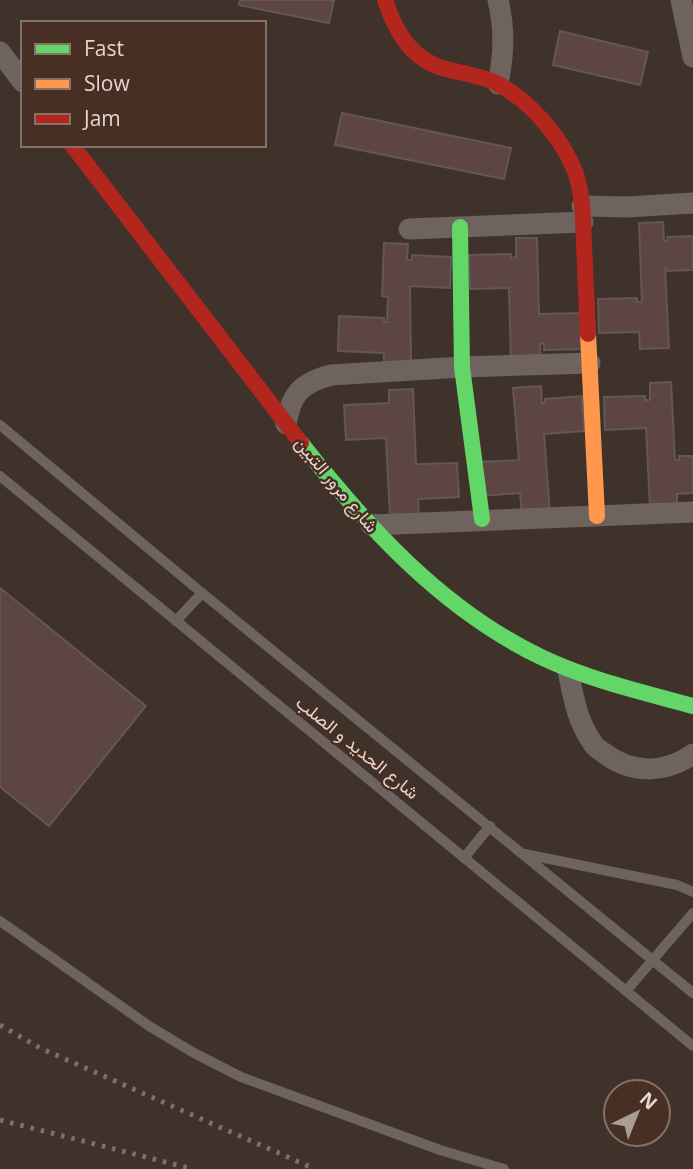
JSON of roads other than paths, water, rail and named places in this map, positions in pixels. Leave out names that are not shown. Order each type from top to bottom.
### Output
[{"type":"street","points":[[385,0],[398,35],[410,51],[444,70],[472,74],[498,84],[542,122],[562,147],[576,174],[583,214],[597,516]]},
{"type":"street","points":[[498,0],[504,24],[505,53],[498,84]]},
{"type":"street","points":[[681,0],[693,57]]},
{"type":"street","points":[[0,52],[21,79]]},
{"type":"street","name":"شارع مرور التبين","points":[[74,147],[336,487],[433,589],[476,620],[568,671],[693,706]]},
{"type":"street","points":[[409,229],[460,227],[627,207],[693,203]]},
{"type":"street","points":[[460,227],[462,367],[482,520]]},
{"type":"street","points":[[286,424],[289,406],[299,391],[313,380],[331,375],[590,363]]},
{"type":"street","points":[[371,525],[693,512]]},
{"type":"street","points":[[568,671],[578,716],[593,744],[617,763],[648,771],[679,764],[693,754]]},
{"type":"lane","name":"شارع الحديد و الصلب","points":[[0,425],[693,993]]},
{"type":"lane","name":"شارع الحديد و الصلب","points":[[0,476],[693,1046]]},
{"type":"lane","points":[[176,621],[202,593]]},
{"type":"lane","points":[[464,858],[490,826]]},
{"type":"lane","points":[[522,853],[677,886],[693,892]]},
{"type":"lane","points":[[626,991],[693,913]]},
{"type":"lane","points":[[0,921],[149,1026],[216,1065],[241,1077],[428,1146],[504,1169]]},
{"type":"railway","points":[[0,1025],[40,1048],[315,1169]]},
{"type":"railway","points":[[0,1120],[193,1169]]}]
